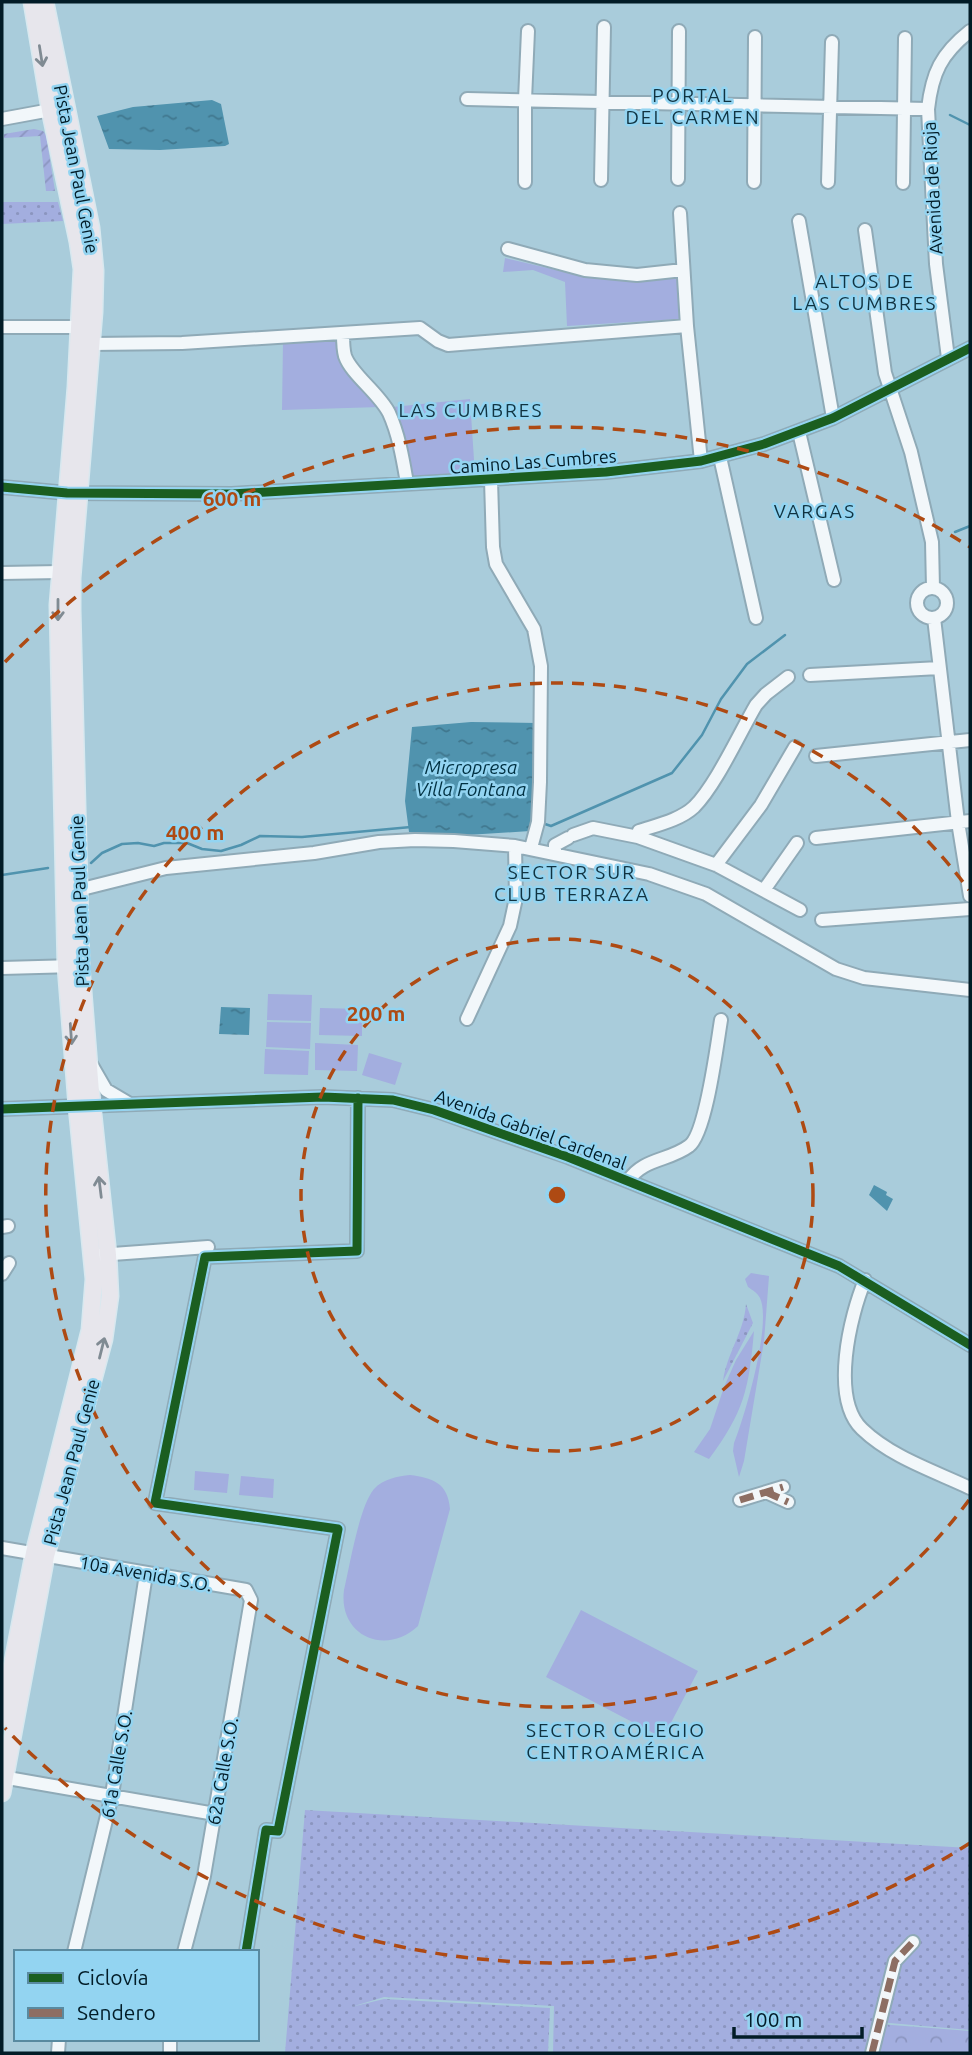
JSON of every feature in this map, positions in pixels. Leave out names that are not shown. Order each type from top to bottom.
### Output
[{"type":"main road","name":"Pista Jean Paul Genie","points":[[32,2],[94,248],[92,344],[66,575],[58,618],[65,919],[88,1058],[84,1105]]},
{"type":"main road","name":"Pista Jean Paul Genie","points":[[45,2],[82,288],[74,408],[77,427],[74,493]]},
{"type":"main road","points":[[87,394],[84,379],[86,334],[79,327],[87,321],[89,266],[94,248]]},
{"type":"main road","name":"Pista Jean Paul Genie","points":[[2,1718],[40,1555],[104,1339],[110,1296],[100,1255],[73,966],[78,890],[66,575]]},
{"type":"main road","points":[[63,814],[71,884],[73,889],[78,890],[71,898],[65,919]]},
{"type":"main road","name":"Pista Jean Paul Genie","points":[[3,1782],[12,1669]]},
{"type":"street","points":[[601,180],[604,27]]},
{"type":"street","points":[[525,182],[528,31]]},
{"type":"street","points":[[678,31],[678,179]]},
{"type":"street","name":"Avenida de Rioja","points":[[948,358],[936,264],[928,109],[930,86],[936,70],[945,54],[970,31]]},
{"type":"street","points":[[754,182],[755,37]]},
{"type":"street","points":[[904,183],[905,38]]},
{"type":"street","points":[[828,182],[832,42]]},
{"type":"street","points":[[467,99],[928,109]]},
{"type":"street","points":[[2,119],[58,108]]},
{"type":"street","points":[[680,213],[687,326],[701,461]]},
{"type":"street","points":[[799,221],[833,418]]},
{"type":"street","points":[[865,230],[888,389],[911,452],[932,542],[933,588]]},
{"type":"street","points":[[508,249],[585,270],[637,275],[683,270]]},
{"type":"street","points":[[92,344],[182,343],[420,328],[448,345],[687,326]]},
{"type":"street","points":[[2,327],[79,327]]},
{"type":"street","points":[[342,333],[345,355],[352,368],[388,411],[398,440],[407,483]]},
{"type":"street","name":"Camino Las Cumbres","points":[[2,487],[74,493],[232,494],[491,480],[616,471],[701,461],[799,432],[833,418],[948,358],[970,352]]},
{"type":"street","points":[[799,432],[834,580]]},
{"type":"street","points":[[720,457],[756,618]]},
{"type":"street","points":[[491,480],[492,547],[496,564],[534,629],[541,666],[538,822],[531,849]]},
{"type":"street","points":[[2,573],[66,575]]},
{"type":"street","points":[[933,588],[946,598],[942,615],[934,618],[921,613],[917,600],[920,593],[933,588]]},
{"type":"street","points":[[934,618],[947,741],[964,822],[970,896]]},
{"type":"street","points":[[810,675],[939,668]]},
{"type":"street","points":[[638,837],[639,831],[669,821],[692,808],[706,792],[756,705],[788,677]]},
{"type":"street","points":[[816,756],[970,740]]},
{"type":"street","points":[[716,865],[761,805],[795,747]]},
{"type":"street","points":[[816,838],[964,822]]},
{"type":"street","points":[[555,853],[555,845],[593,828],[638,837],[716,865],[800,910]]},
{"type":"street","points":[[78,890],[166,868],[314,853],[379,842],[441,840],[515,846],[649,874],[706,894],[836,969],[864,978],[970,990]]},
{"type":"street","points":[[764,890],[797,843]]},
{"type":"street","points":[[467,1019],[510,926],[516,898],[515,846]]},
{"type":"street","points":[[822,920],[970,909]]},
{"type":"street","points":[[2,968],[73,966]]},
{"type":"street","points":[[628,1181],[638,1168],[687,1148],[696,1140],[708,1096],[722,1020]]},
{"type":"street","points":[[88,1058],[106,1090],[128,1103]]},
{"type":"street","name":"Avenida Gabriel Cardenal","points":[[2,1109],[323,1097],[393,1100],[434,1110],[568,1157],[839,1266],[970,1345]]},
{"type":"street","points":[[246,1950],[266,1830],[278,1831],[338,1529],[155,1503],[205,1257],[357,1251],[358,1098]]},
{"type":"street","points":[[100,1255],[208,1247]]},
{"type":"street","points":[[865,1280],[850,1327],[845,1372],[846,1394],[852,1414],[861,1428],[898,1454],[970,1488]]},
{"type":"street","points":[[740,1500],[783,1488]]},
{"type":"street","points":[[766,1492],[788,1502]]},
{"type":"street","name":"10a Avenida S.O.","points":[[2,1548],[246,1590]]},
{"type":"street","name":"61a Calle S.O.","points":[[74,1950],[112,1795],[146,1574]]},
{"type":"street","name":"62a Calle S.O.","points":[[185,1950],[204,1876],[215,1814],[251,1600],[246,1590]]},
{"type":"street","points":[[3,1782],[112,1795],[215,1814]]},
{"type":"street","points":[[872,2053],[895,1961],[913,1942]]},
{"type":"green space","points":[[34,129],[43,131],[46,135],[55,191],[46,191],[40,136],[4,138],[4,134]]},
{"type":"green space","points":[[2,202],[58,202],[63,221],[2,224]]},
{"type":"green space","points":[[505,258],[556,270],[606,277],[677,275],[680,319],[567,326],[565,282],[533,270],[503,272]]},
{"type":"green space","points":[[337,339],[344,368],[380,407],[282,410],[283,342]]},
{"type":"green space","points":[[470,399],[475,475],[410,478],[393,407]]},
{"type":"green space","points":[[268,994],[312,995],[311,1021],[267,1020]]},
{"type":"green space","points":[[320,1008],[362,1009],[362,1036],[319,1035]]},
{"type":"green space","points":[[267,1022],[311,1023],[310,1049],[266,1047]]},
{"type":"green space","points":[[315,1043],[358,1045],[357,1071],[315,1070]]},
{"type":"green space","points":[[265,1049],[309,1051],[308,1075],[264,1074]]},
{"type":"green space","points":[[369,1053],[402,1063],[395,1085],[362,1075]]},
{"type":"green space","points":[[751,1273],[769,1276],[764,1341],[739,1477],[733,1451],[734,1443],[750,1392],[763,1327],[760,1298],[748,1287],[745,1279]]},
{"type":"green space","points":[[746,1304],[753,1323],[723,1381],[745,1314]]},
{"type":"green space","points":[[754,1331],[750,1369],[743,1399],[730,1427],[709,1459],[694,1452],[710,1429],[736,1360]]},
{"type":"green space","points":[[195,1471],[229,1474],[227,1493],[194,1490]]},
{"type":"green space","points":[[410,1475],[438,1483],[446,1493],[450,1509],[418,1626],[392,1640],[379,1640],[366,1636],[348,1619],[344,1606],[344,1590],[359,1522],[369,1497],[382,1483]]},
{"type":"green space","points":[[241,1476],[274,1479],[273,1498],[239,1495]]},
{"type":"green space","points":[[581,1610],[698,1671],[663,1738],[546,1677]]},
{"type":"green space","points":[[305,1810],[970,1848],[970,2030],[878,2022],[871,2053],[553,2053],[554,2006],[384,1997],[351,2007],[384,1999],[550,2008],[548,2053],[285,2053]]},
{"type":"green space","points":[[879,2024],[970,2031],[970,2053],[873,2053]]},
{"type":"water","points":[[212,100],[221,104],[229,144],[225,146],[160,150],[109,149],[97,116],[133,107]]},
{"type":"water","name":"Micropresa Villa Fontana","points":[[471,722],[537,723],[530,831],[467,835],[409,832],[405,801],[412,727]]},
{"type":"water","points":[[221,1007],[250,1008],[249,1035],[219,1034]]},
{"type":"water","points":[[874,1185],[893,1199],[887,1211],[869,1195]]},
{"type":"waterway","points":[[950,115],[970,125]]},
{"type":"waterway","points":[[955,532],[970,526]]},
{"type":"waterway","points":[[542,823],[551,826],[672,773],[702,735],[721,699],[747,664],[785,635]]},
{"type":"waterway","points":[[91,863],[102,853],[122,844],[154,846],[187,843],[202,849],[221,851],[260,836],[302,837],[411,827]]},
{"type":"waterway","points":[[2,875],[48,868]]},
{"type":"marked path","points":[[740,1500],[783,1487]]},
{"type":"marked path","points":[[766,1492],[788,1502]]},
{"type":"marked path","points":[[872,2053],[895,1961],[913,1942]]},
{"type":"cycle path","points":[[2,487],[67,493],[232,494],[606,472],[701,461],[764,444],[833,418],[970,348]]},
{"type":"cycle path","points":[[2,1109],[323,1097],[393,1100],[434,1110],[568,1157],[839,1266],[970,1345]]},
{"type":"cycle path","points":[[246,1950],[266,1830],[278,1831],[338,1529],[155,1503],[205,1257],[357,1251],[358,1098]]},
{"type":"district","name":"PORTAL DEL CARMEN","points":[[693,106]]},
{"type":"district","name":"ALTOS DE LAS CUMBRES","points":[[865,292]]},
{"type":"district","name":"LAS CUMBRES","points":[[471,410]]},
{"type":"district","name":"VARGAS","points":[[815,511]]},
{"type":"district","name":"SECTOR SUR CLUB TERRAZA","points":[[572,883]]},
{"type":"district","name":"SECTOR COLEGIO CENTROAMÉRICA","points":[[616,1741]]}]
